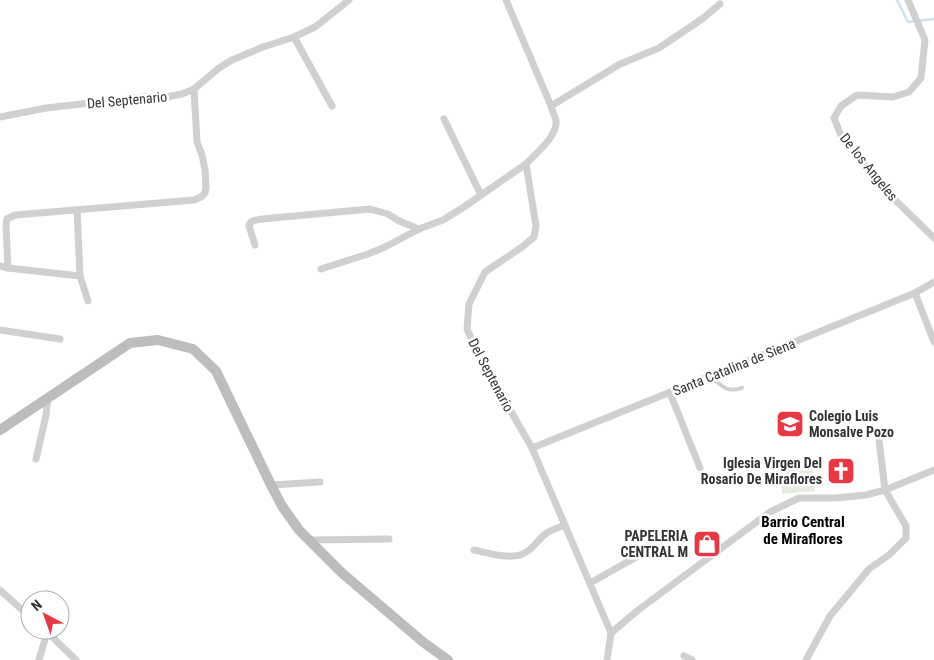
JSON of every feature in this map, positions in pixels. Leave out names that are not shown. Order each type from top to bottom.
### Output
[{"type":"street","name":"Del Septenario","points":[[0,118],[46,108],[182,94],[194,89],[219,68],[232,60],[262,47],[294,37],[315,27],[349,0]]},
{"type":"street","points":[[321,269],[377,250],[442,220],[526,164],[549,140],[555,130],[556,121],[506,0]]},
{"type":"street","name":"De los Angeles","points":[[908,2],[925,40],[920,78],[909,92],[892,97],[857,95],[841,106],[834,118],[842,138],[872,175],[934,238]]},
{"type":"street","points":[[551,106],[620,64],[659,48],[702,19],[720,4]]},
{"type":"street","points":[[294,37],[332,106]]},
{"type":"street","points":[[8,268],[6,225],[7,219],[15,216],[194,200],[201,197],[205,193],[206,188],[205,170],[197,142],[194,89]]},
{"type":"street","points":[[444,119],[481,195]]},
{"type":"street","name":"Del Septenario","points":[[526,164],[536,226],[534,237],[485,272],[469,304],[467,329],[483,363],[532,448],[611,633]]},
{"type":"street","points":[[256,245],[249,226],[252,221],[262,219],[370,209],[388,214],[399,221],[419,229]]},
{"type":"street","points":[[77,210],[80,276],[88,300]]},
{"type":"street","points":[[0,266],[80,276]]},
{"type":"street","name":"Santa Catalina de Siena","points":[[532,448],[914,294],[934,282]]},
{"type":"street","points":[[914,294],[934,342]]},
{"type":"street","points":[[0,330],[60,340]]},
{"type":"street","points":[[0,430],[130,343],[158,340],[193,349],[216,371],[271,485],[282,506],[299,530],[342,573],[423,642],[448,660]]},
{"type":"street","points":[[670,393],[700,468]]},
{"type":"street","points":[[36,459],[48,397]]},
{"type":"street","points":[[806,660],[830,616],[869,569],[889,555],[906,538],[906,526],[885,490],[879,440]]},
{"type":"street","points":[[607,660],[611,633],[637,611],[770,512],[799,498],[836,498],[866,495],[885,490],[934,470]]},
{"type":"street","points":[[271,485],[320,482]]},
{"type":"street","points":[[474,550],[505,556],[519,556],[526,553],[545,535],[565,525]]},
{"type":"street","points":[[309,540],[388,539]]},
{"type":"street","points":[[590,583],[654,547]]},
{"type":"street","points":[[0,590],[20,608]]},
{"type":"street","points":[[39,660],[44,640]]},
{"type":"street","points":[[55,640],[76,660]]},
{"type":"street","points":[[684,656],[692,660]]},
{"type":"lane","points":[[710,376],[726,389],[742,388]]},
{"type":"shaded area","points":[[812,462],[815,491],[782,494],[780,465]]},
{"type":"waterway","points":[[897,0],[908,22],[934,19]]},
{"type":"place","name":"Colegio Luis Monsalve Pozo","points":[[790,424]]},
{"type":"place","name":"Iglesia Virgen Del Rosario De Miraflores","points":[[841,471]]},
{"type":"place","name":"PAPELERIA CENTRAL M","points":[[707,544]]},
{"type":"district","name":"Barrio Central de Miraflores","points":[[803,530]]}]
